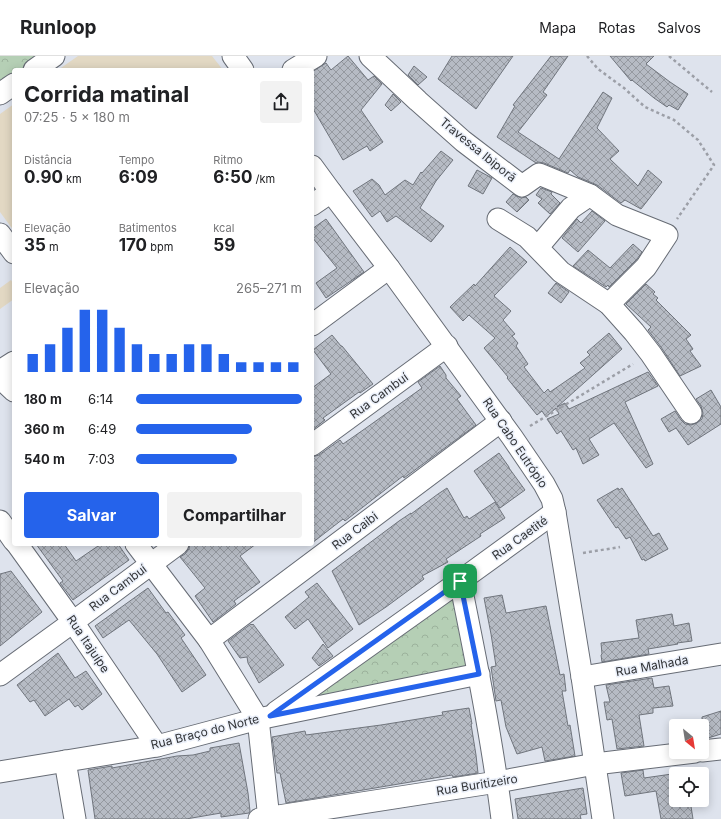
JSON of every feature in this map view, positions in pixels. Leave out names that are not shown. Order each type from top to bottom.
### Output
[{"type":"street","points":[[37,68],[54,56]]},
{"type":"street","points":[[233,56],[242,68]]},
{"type":"street","points":[[296,68],[316,56]]},
{"type":"street","name":"Travessa Ibiporã","points":[[370,56],[464,141],[522,186],[539,174],[590,195],[617,215],[667,235]]},
{"type":"street","points":[[0,94],[12,85]]},
{"type":"street","name":"Rua Cabo Eutrópio","points":[[314,169],[447,346],[507,429],[544,484],[552,499],[582,678],[603,819]]},
{"type":"street","points":[[314,204],[331,192]]},
{"type":"street","points":[[538,247],[571,208],[590,195]]},
{"type":"street","points":[[498,219],[527,237],[561,272],[609,304],[651,354],[691,413]]},
{"type":"street","points":[[0,234],[12,250]]},
{"type":"street","points":[[609,304],[646,267],[667,235]]},
{"type":"street","points":[[314,323],[389,268]]},
{"type":"street","name":"Rua Cambuí","points":[[314,444],[447,346]]},
{"type":"street","points":[[0,371],[12,363]]},
{"type":"street","points":[[0,378],[12,389]]},
{"type":"street","name":"Rua Caibi","points":[[210,640],[507,429]]},
{"type":"street","name":"Rua Caetité","points":[[264,718],[460,581],[555,512]]},
{"type":"street","points":[[0,521],[12,537]]},
{"type":"street","name":"Rua Itajuípe","points":[[17,546],[73,622],[156,746]]},
{"type":"street","points":[[138,546],[210,640],[264,718],[266,818]]},
{"type":"street","name":"Rua Cambuí","points":[[0,675],[175,546]]},
{"type":"street","points":[[460,581],[479,674],[502,819]]},
{"type":"street","name":"Rua Malhada","points":[[582,678],[721,654]]},
{"type":"street","name":"Rua Braço do Norte","points":[[0,772],[156,746],[264,718],[479,674]]},
{"type":"street","points":[[709,750],[721,749]]},
{"type":"street","name":"Rua Buritizeiro","points":[[266,818],[497,782],[595,764],[669,755]]},
{"type":"street","points":[[65,761],[75,819]]},
{"type":"path","points":[[587,56],[598,69],[624,88],[645,107],[674,120],[698,140],[714,165],[667,235]]},
{"type":"path","points":[[669,56],[712,92]]},
{"type":"path","points":[[507,429],[651,354]]},
{"type":"path","points":[[562,556],[620,547]]},
{"type":"shaded area","points":[[78,56],[212,56],[221,68],[61,68]]},
{"type":"shaded area","points":[[12,105],[12,228],[0,212],[0,114]]},
{"type":"shaded area","points":[[11,280],[12,300],[0,309],[0,288]]},
{"type":"green space","points":[[0,56],[56,56],[40,68],[12,68],[12,88],[0,97]]},
{"type":"green space","points":[[452,597],[466,668],[310,699]]},
{"type":"building","points":[[348,56],[368,80],[374,76],[382,84],[361,110],[383,142],[370,151],[367,146],[343,160],[314,110],[314,71],[326,63],[331,70]]},
{"type":"building","points":[[452,56],[513,56],[476,109],[438,79]]},
{"type":"building","points":[[551,56],[568,56],[543,92],[547,95],[518,132],[559,159],[603,92],[612,98],[597,128],[619,151],[610,159],[638,186],[648,170],[662,182],[641,209],[625,200],[621,203],[597,185],[578,177],[570,170],[568,173],[544,163],[536,163],[497,137],[515,106],[513,105]]},
{"type":"building","points":[[610,56],[654,56],[646,64],[688,94],[678,110],[669,105],[667,107],[632,80],[631,81]]},
{"type":"building","points":[[414,66],[427,77],[418,85],[408,75]]},
{"type":"building","points":[[393,94],[401,102],[391,111],[385,105]]},
{"type":"building","points":[[441,151],[453,160],[436,181],[420,208],[444,226],[431,242],[396,216],[387,222],[380,211],[372,217],[353,191],[372,179],[379,185],[385,195],[405,180],[413,185],[421,172],[422,173]]},
{"type":"building","points":[[477,170],[492,178],[483,194],[468,186]]},
{"type":"building","points":[[541,188],[552,192],[551,194],[560,203],[550,214],[538,203],[542,199],[536,195]]},
{"type":"building","points":[[513,194],[521,198],[526,197],[529,200],[517,212],[506,202]]},
{"type":"building","points":[[592,211],[605,221],[578,252],[562,238],[577,219],[581,223]]},
{"type":"building","points":[[326,219],[364,272],[326,298],[316,283],[337,268],[314,239],[314,228]]},
{"type":"building","points":[[633,244],[642,252],[609,287],[608,285],[606,287],[573,266],[588,250],[610,268]]},
{"type":"building","points":[[510,247],[527,262],[494,296],[511,311],[503,320],[515,334],[512,336],[518,343],[516,346],[528,364],[524,367],[544,393],[548,389],[550,392],[585,368],[580,363],[590,355],[587,352],[609,333],[622,349],[557,407],[565,403],[569,409],[648,372],[658,386],[625,402],[653,464],[646,468],[614,423],[589,439],[599,455],[583,464],[576,448],[573,450],[561,431],[557,434],[547,419],[559,414],[556,408],[546,417],[542,411],[537,415],[484,348],[495,338],[469,315],[463,321],[450,307],[474,284],[475,286]]},
{"type":"building","points":[[556,283],[569,292],[561,303],[548,293]]},
{"type":"building","points":[[646,284],[655,292],[653,294],[658,298],[656,300],[691,335],[686,339],[693,349],[690,351],[701,366],[680,376],[648,330],[651,327],[626,304]]},
{"type":"building","points":[[332,335],[373,384],[360,393],[359,392],[323,418],[325,420],[314,428],[314,387],[331,374],[314,351],[314,349]]},
{"type":"building","points":[[440,366],[446,375],[446,378],[461,396],[457,399],[476,425],[404,478],[403,476],[345,521],[343,519],[314,541],[314,456],[319,455],[340,440],[343,444],[422,388],[418,382]]},
{"type":"building","points":[[711,390],[721,407],[721,424],[688,445],[676,428],[669,432],[661,419],[675,411],[685,424],[691,425],[697,423],[702,419],[703,413],[701,406],[696,399]]},
{"type":"building","points":[[499,453],[525,490],[500,508],[474,471]]},
{"type":"building","points":[[447,488],[464,518],[467,516],[469,519],[495,502],[505,518],[446,559],[448,562],[422,576],[424,579],[359,625],[332,571],[399,521]]},
{"type":"building","points":[[618,488],[619,490],[622,488],[653,536],[659,533],[668,549],[645,561],[644,559],[642,560],[630,537],[626,539],[618,527],[616,528],[597,500]]},
{"type":"building","points":[[37,546],[65,546],[76,561],[98,546],[119,546],[129,560],[73,600],[60,583],[63,581]]},
{"type":"building","points":[[190,546],[253,546],[240,556],[260,582],[234,601],[236,604],[213,622],[195,596],[205,588],[180,557],[189,549]]},
{"type":"building","points":[[11,571],[42,612],[0,646],[0,574]]},
{"type":"building","points":[[317,583],[353,629],[328,648],[308,619],[295,629],[285,617],[309,597],[305,592]]},
{"type":"building","points":[[148,588],[166,613],[168,612],[185,635],[181,638],[206,675],[182,692],[157,654],[129,620],[103,638],[95,626]]},
{"type":"building","points":[[502,595],[506,613],[546,606],[560,675],[564,674],[566,691],[562,691],[575,756],[545,761],[542,747],[517,754],[506,727],[501,700],[496,701],[491,667],[496,666],[484,598]]},
{"type":"building","points":[[672,614],[674,626],[689,623],[692,641],[648,649],[649,654],[602,662],[601,643],[639,638],[636,620]]},
{"type":"building","points":[[253,624],[284,665],[259,683],[248,663],[247,657],[240,658],[228,641]]},
{"type":"building","points":[[323,644],[333,656],[319,666],[312,658]]},
{"type":"building","points":[[58,653],[75,678],[86,671],[102,694],[82,710],[78,705],[75,707],[69,699],[45,716],[34,700],[30,702],[17,685]]},
{"type":"building","points":[[652,678],[654,688],[669,686],[673,706],[653,708],[653,713],[639,715],[644,746],[617,749],[612,719],[607,720],[604,702],[610,702],[606,685]]},
{"type":"building","points":[[469,708],[478,773],[453,777],[452,775],[286,803],[280,773],[277,773],[272,737],[305,731],[306,735],[381,725],[443,715],[442,712]]},
{"type":"building","points":[[721,711],[721,734],[709,738],[709,719],[702,719],[702,717]]},
{"type":"building","points":[[239,743],[248,793],[249,813],[221,817],[221,813],[186,819],[95,819],[88,770],[112,766],[112,768],[177,756],[193,755],[210,751],[210,748]]},
{"type":"building","points":[[643,770],[644,778],[669,774],[669,807],[691,807],[693,819],[661,819],[656,791],[625,796],[621,773]]},
{"type":"building","points":[[583,788],[587,814],[580,815],[581,819],[518,819],[515,799]]},
{"type":"route","points":[[460,581],[479,674],[270,716],[317,683],[460,581]]}]
